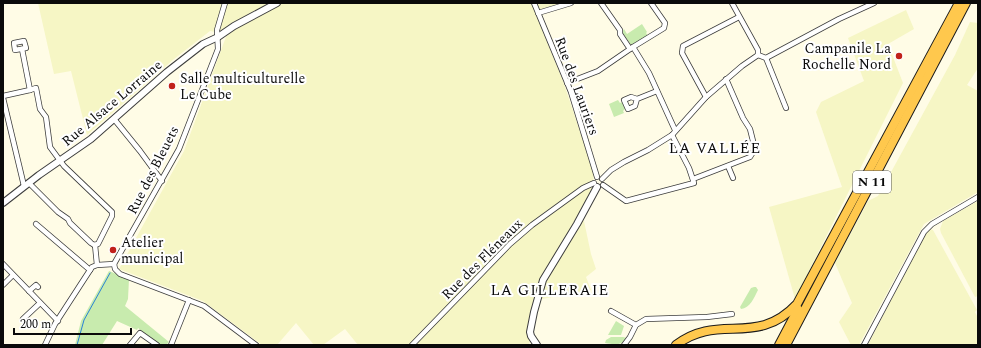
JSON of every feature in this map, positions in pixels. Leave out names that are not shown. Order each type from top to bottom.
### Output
[{"type":"highway","name":"N 11","points":[[786,345],[955,17],[958,3]]},
{"type":"highway","points":[[955,17],[967,3]]},
{"type":"highway","name":"N 11","points":[[779,345],[884,143],[955,17]]},
{"type":"highway","points":[[676,345],[691,336],[703,333],[750,336],[767,332],[777,326],[793,310],[884,143]]},
{"type":"street","name":"Rue des Bleuets","points":[[114,264],[179,149],[218,49],[218,30],[225,3]]},
{"type":"street","name":"Rue Alsace Lorraine","points":[[3,203],[26,184],[85,144],[183,59],[203,44],[277,3]]},
{"type":"street","name":"Rue des Lauriers","points":[[534,3],[567,83],[597,177]]},
{"type":"street","points":[[538,13],[571,3]]},
{"type":"street","points":[[602,3],[620,30],[620,34],[632,48],[649,74],[675,130]]},
{"type":"street","points":[[567,83],[598,71],[664,28],[665,23],[651,3]]},
{"type":"street","points":[[732,3],[758,50],[758,55]]},
{"type":"street","points":[[766,58],[839,18],[874,3]]},
{"type":"street","points":[[706,97],[682,53],[683,46],[739,17]]},
{"type":"street","points":[[22,49],[30,90]]},
{"type":"street","points":[[758,55],[766,58],[786,108]]},
{"type":"street","points":[[602,179],[611,170],[672,135],[706,97],[742,66],[758,55]]},
{"type":"street","points":[[693,179],[750,157],[755,149],[750,129],[743,118],[726,79]]},
{"type":"street","points":[[36,88],[40,109],[46,117],[50,147],[60,161],[112,212],[112,216],[105,229],[105,232],[98,244],[95,245],[70,223],[68,219],[26,184],[3,97],[36,88]]},
{"type":"street","points":[[637,99],[656,91]]},
{"type":"street","points":[[114,119],[162,181]]},
{"type":"street","points":[[602,179],[597,177],[595,179],[598,185],[622,200],[627,201],[694,183],[689,168],[672,135]]},
{"type":"street","points":[[728,166],[733,178]]},
{"type":"street","points":[[537,345],[530,332],[543,280],[578,224],[598,185],[604,183],[602,179]]},
{"type":"street","name":"Rue des Fléneaux","points":[[412,345],[510,244],[532,225],[583,188],[598,185]]},
{"type":"street","points":[[864,345],[924,232],[932,224],[978,197]]},
{"type":"street","points":[[36,224],[90,270]]},
{"type":"street","points":[[95,245],[97,265]]},
{"type":"street","points":[[3,264],[58,321]]},
{"type":"street","points":[[45,345],[58,321],[93,266],[114,264],[116,271],[120,274],[204,306],[256,345]]},
{"type":"street","points":[[3,285],[13,275]]},
{"type":"street","points":[[29,291],[36,285],[38,286]]},
{"type":"street","points":[[171,345],[189,300]]},
{"type":"street","points":[[22,319],[40,302]]},
{"type":"street","points":[[611,311],[636,325]]},
{"type":"street","points":[[624,345],[636,325],[641,321],[650,318],[707,317],[732,314]]},
{"type":"street","points":[[130,345],[140,333],[157,345]]},
{"type":"street","points":[[630,337],[630,345]]},
{"type":"green space","points":[[38,3],[561,3],[535,11],[564,84],[594,173],[592,189],[580,220],[584,221],[591,254],[596,269],[586,277],[591,290],[537,300],[529,345],[358,345],[345,329],[323,345],[314,345],[296,323],[277,345],[262,345],[203,301],[119,269],[184,151],[227,34],[210,31],[174,59],[87,135],[71,71],[54,74]]},
{"type":"green space","points":[[906,10],[914,29],[888,44],[903,83],[795,299],[769,207],[842,187],[816,112],[821,102],[864,81],[848,38]]},
{"type":"green space","points":[[970,22],[978,23],[978,68],[967,85],[978,91],[978,192],[924,224],[859,345],[851,345],[839,322],[852,303],[835,263],[868,201],[878,196],[955,55]]},
{"type":"green space","points":[[642,24],[648,36],[631,45],[622,32],[624,29],[627,34]]},
{"type":"green space","points":[[618,100],[620,103],[622,102],[625,109],[623,111],[624,113],[614,117],[609,104]]},
{"type":"green space","points":[[978,201],[978,296],[975,297],[940,229],[943,221]]},
{"type":"green space","points":[[930,229],[933,230],[977,310],[975,312],[978,318],[978,345],[868,345],[924,236]]},
{"type":"green space","points":[[109,271],[129,279],[128,299],[125,306],[169,342],[166,345],[159,345],[138,328],[137,330],[117,321],[102,345],[75,345],[81,321]]},
{"type":"green space","points":[[754,287],[758,290],[753,299],[747,307],[741,309],[740,307],[751,288]]},
{"type":"green space","points":[[616,321],[624,326],[621,335],[608,335]]},
{"type":"green space","points":[[611,337],[627,338],[619,344],[605,343],[606,340]]},
{"type":"waterway","points":[[77,345],[84,320],[110,273]]},
{"type":"place","name":"Campanile La Rochelle Nord","points":[[899,56]]},
{"type":"place","name":"Salle multiculturelle Le Cube","points":[[172,86]]},
{"type":"place","name":"Atelier municipal","points":[[113,250]]},
{"type":"district","name":"LA VALLÉE","points":[[715,148]]},
{"type":"district","name":"LA GILLERAIE","points":[[550,290]]}]
